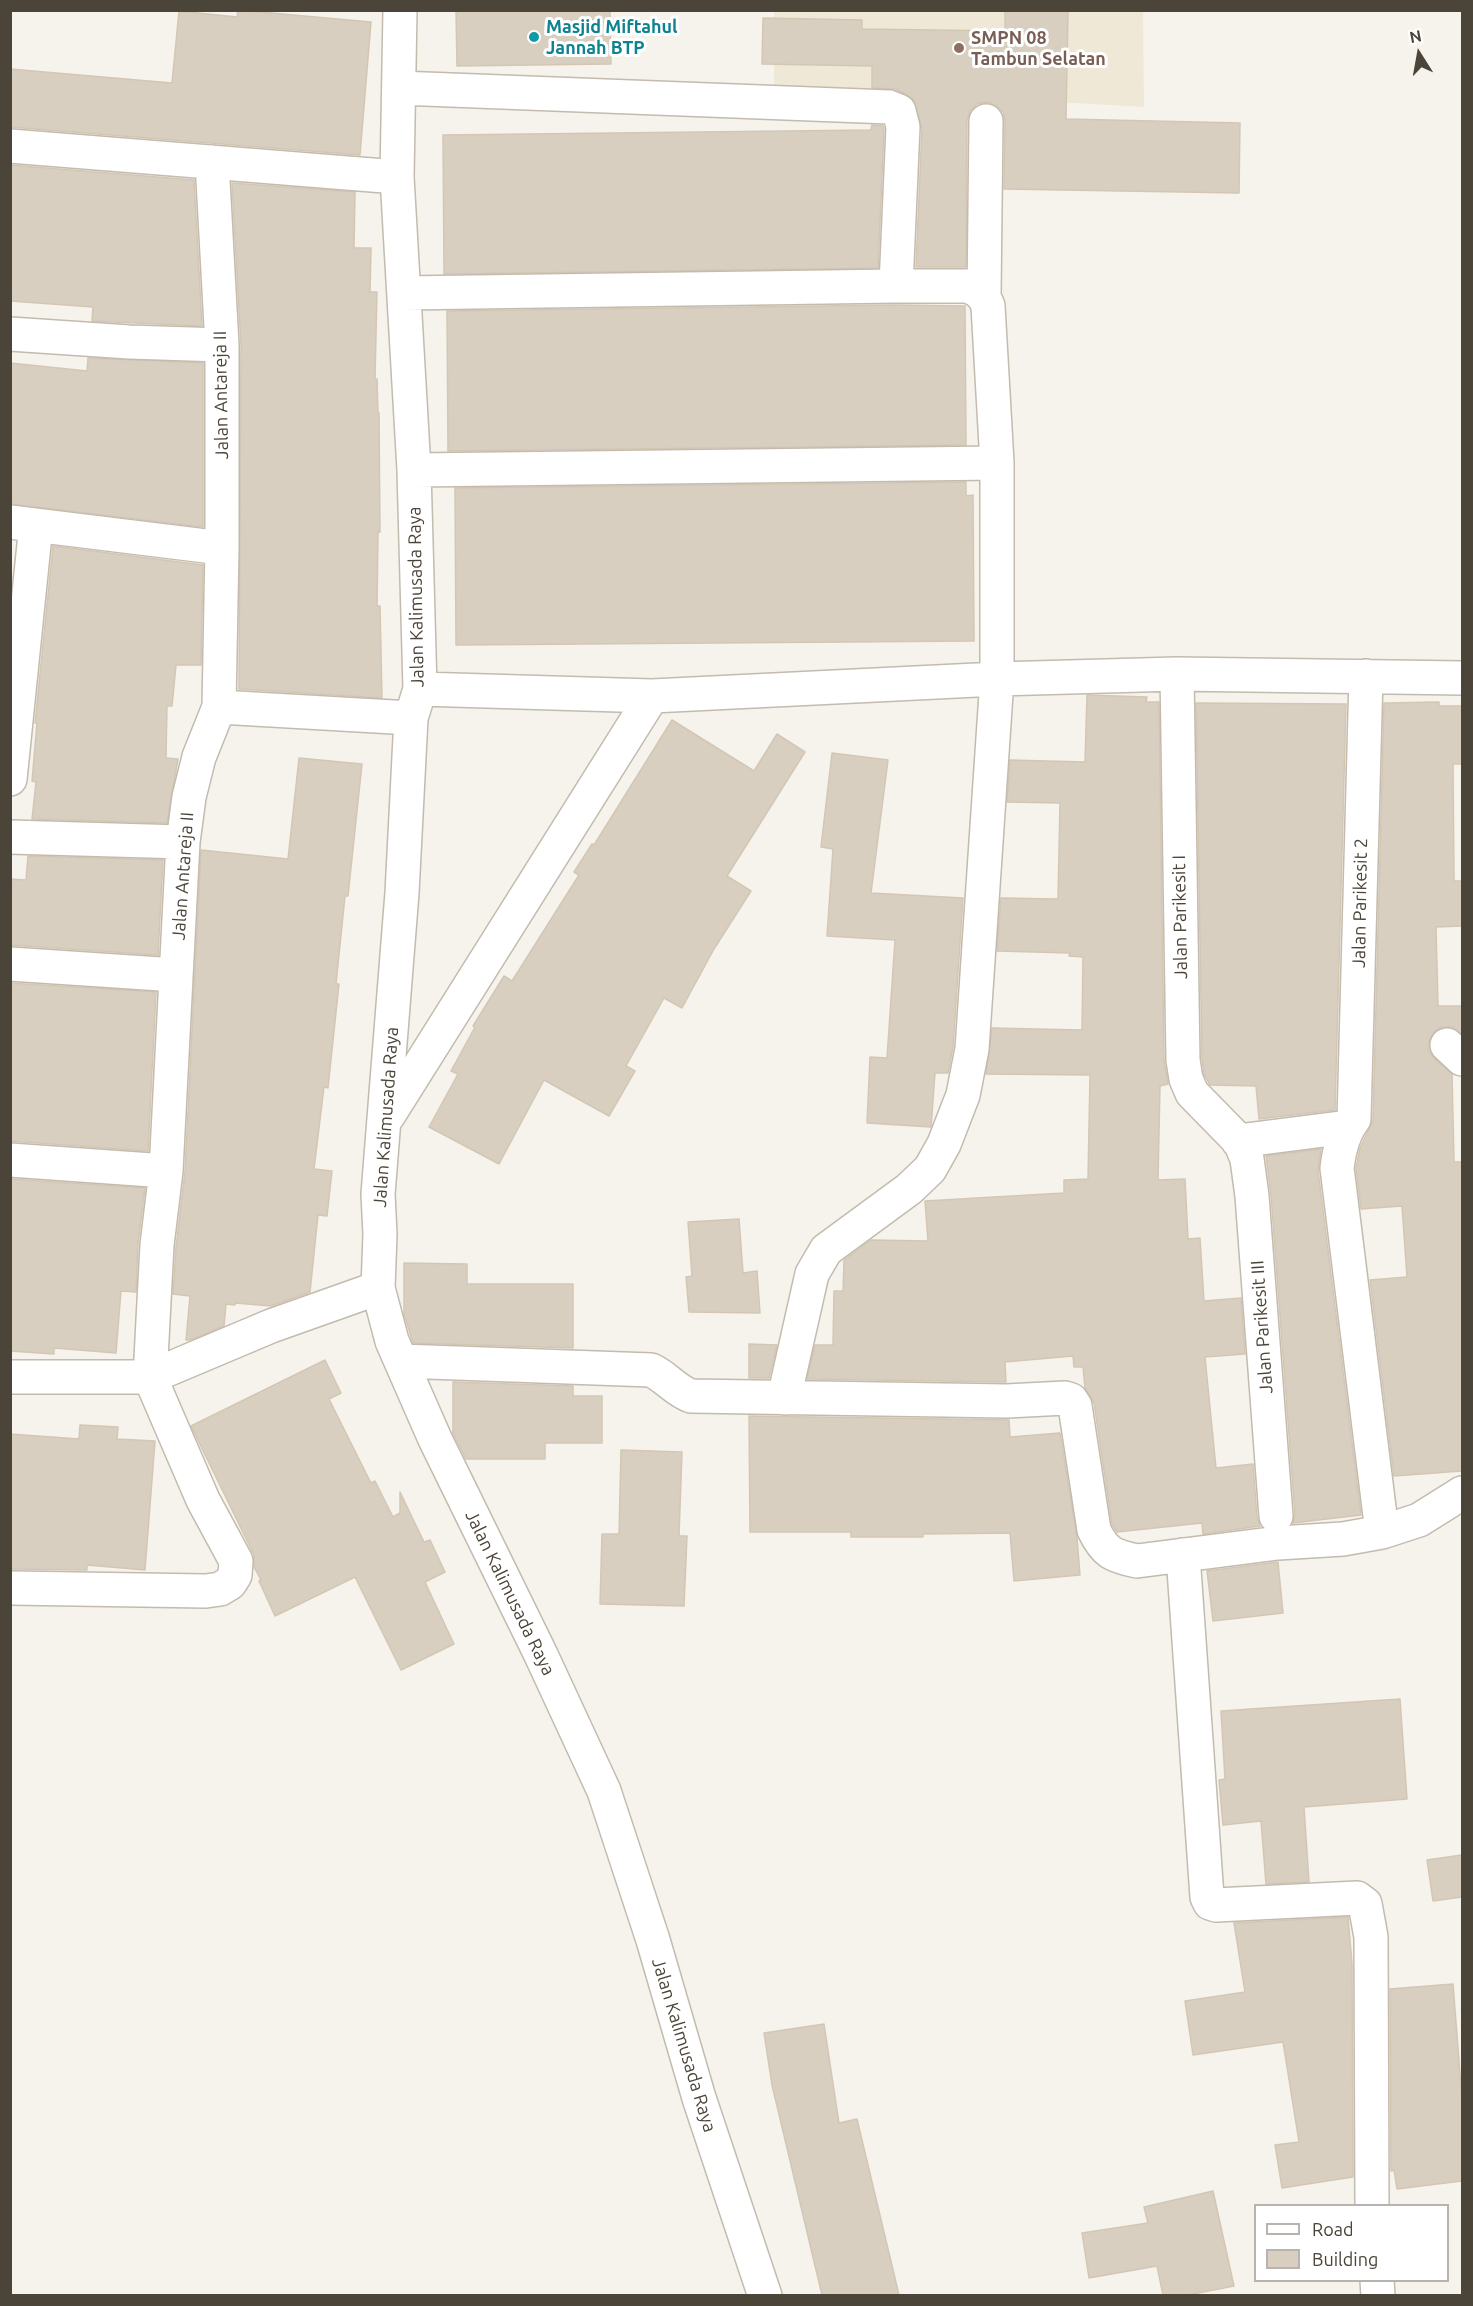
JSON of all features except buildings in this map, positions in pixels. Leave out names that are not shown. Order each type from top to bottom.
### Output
[{"type":"street","name":"Jalan Kalimusada Raya","points":[[400,10],[397,177],[414,470],[416,703],[378,1194],[380,1234],[378,1288],[392,1341],[435,1439],[541,1655],[604,1791],[650,1929],[703,2109],[765,2295]]},
{"type":"street","points":[[399,88],[889,107],[900,111],[903,127],[896,286]]},
{"type":"street","points":[[784,1398],[812,1274],[826,1250],[909,1189],[930,1169],[944,1144],[963,1095],[972,1049],[997,679],[997,463],[988,306],[984,296],[986,121]]},
{"type":"street","points":[[10,147],[397,177]]},
{"type":"street","name":"Jalan Antareja II","points":[[150,1377],[157,1245],[166,1171],[183,842],[189,797],[199,757],[219,707],[222,345],[212,162]]},
{"type":"street","points":[[404,293],[967,286],[984,296]]},
{"type":"street","points":[[10,334],[129,342],[222,345]]},
{"type":"street","points":[[414,470],[997,463]]},
{"type":"street","points":[[10,779],[23,524],[222,548]]},
{"type":"street","points":[[219,707],[652,696],[997,679],[1177,674],[1462,678]]},
{"type":"street","name":"Jalan Parikesit I","points":[[1177,674],[1183,1060],[1186,1079],[1192,1092],[1238,1141]]},
{"type":"street","name":"Jalan Parikesit 2","points":[[1366,676],[1354,1119],[1348,1127],[1339,1152],[1337,1168],[1382,1532]]},
{"type":"street","points":[[385,1122],[652,696]]},
{"type":"street","points":[[10,837],[183,842]]},
{"type":"street","points":[[10,964],[176,975]]},
{"type":"street","points":[[1238,1141],[1348,1127]]},
{"type":"street","name":"Jalan Parikesit III","points":[[1238,1141],[1247,1159],[1252,1196],[1276,1516]]},
{"type":"street","points":[[10,1160],[166,1171]]},
{"type":"street","points":[[10,1377],[150,1377],[270,1326],[378,1288]]},
{"type":"street","points":[[401,1361],[635,1368],[651,1370],[684,1394],[691,1396],[1007,1401],[1065,1398],[1071,1400],[1075,1406],[1094,1530],[1102,1546],[1118,1557],[1137,1561],[1278,1543],[1344,1539],[1382,1532],[1419,1520],[1462,1492]]},
{"type":"street","points":[[10,1588],[206,1591],[220,1589],[230,1583],[235,1575],[236,1561],[203,1500],[150,1377]]},
{"type":"street","points":[[1183,1555],[1207,1897],[1210,1903],[1216,1905],[1357,1898],[1365,1904],[1369,1915],[1372,1973],[1372,2204]]},
{"type":"shaded area","name":"SMPN 08 Tambun Selatan","points":[[774,11],[1143,11],[1144,107],[774,86]]},
{"type":"place","name":"Masjid Miftahul Jannah BTP","points":[[534,37]]},
{"type":"place","name":"SMPN 08 Tambun Selatan","points":[[959,48]]}]
